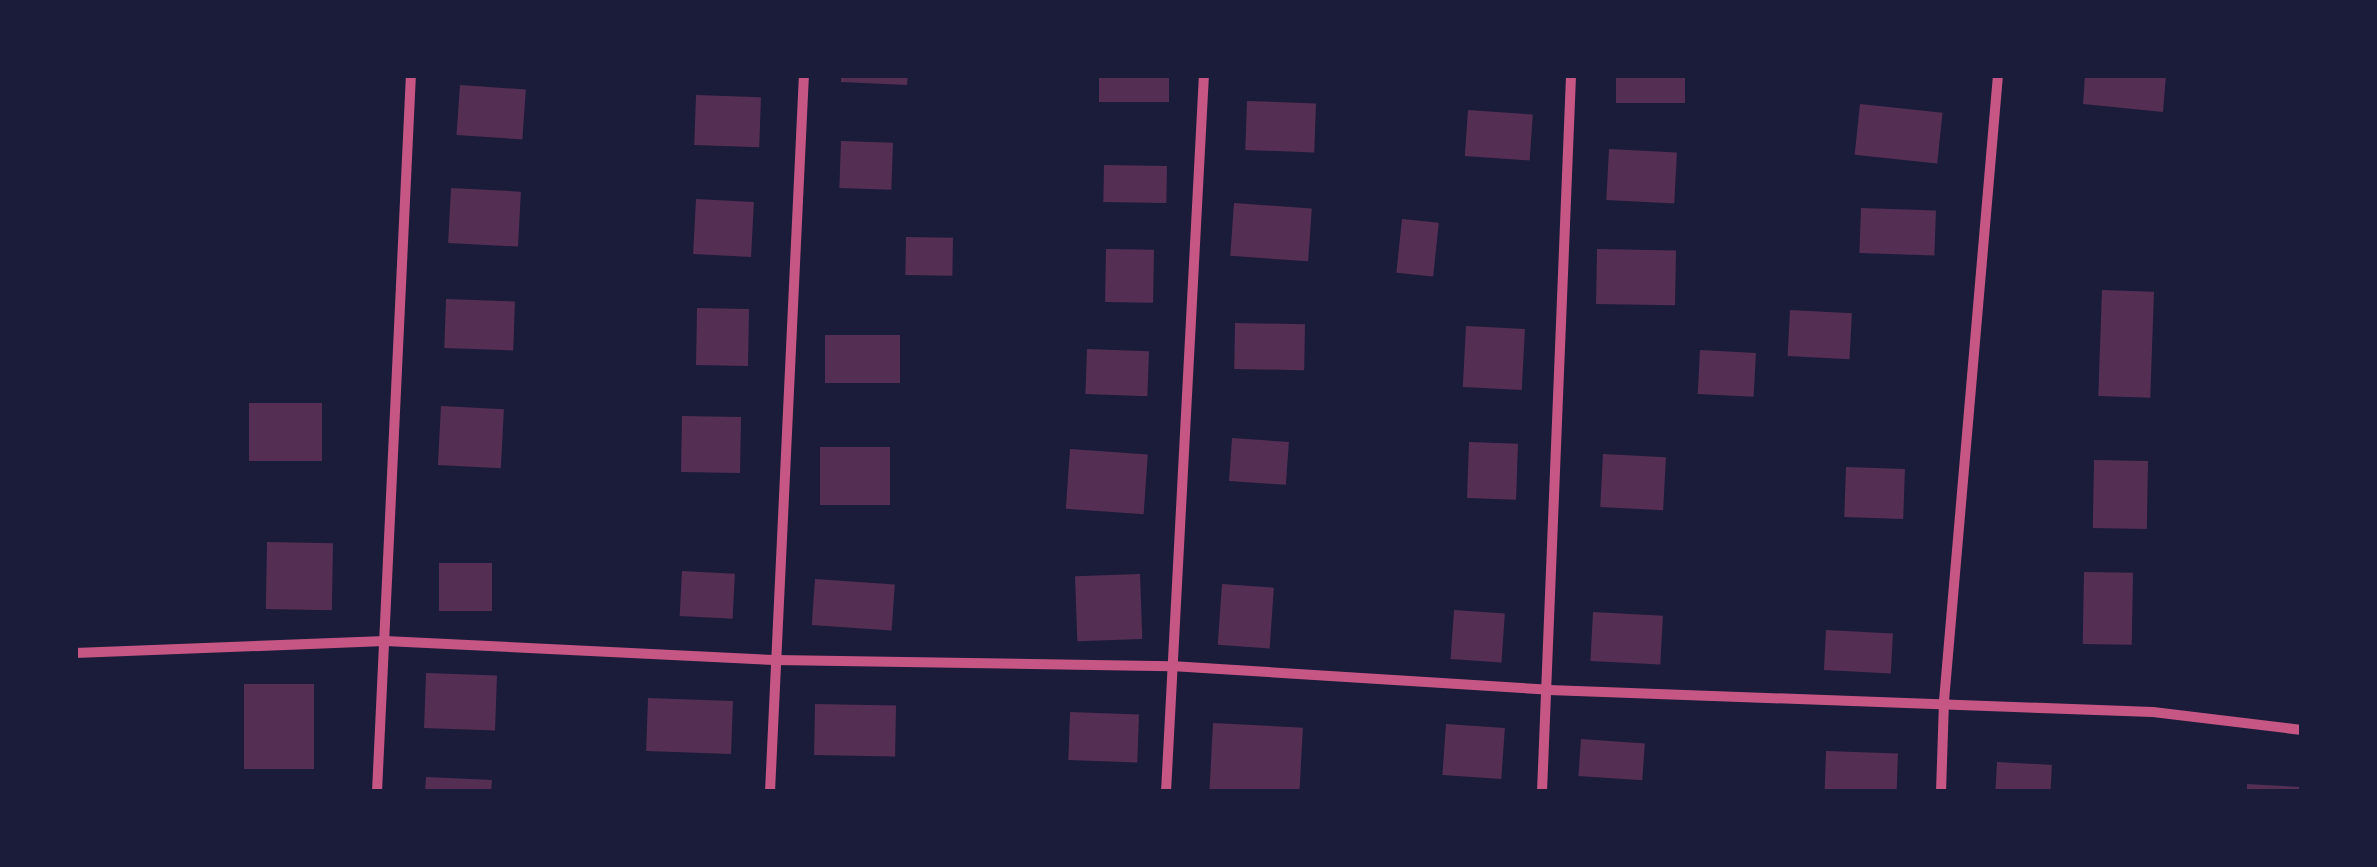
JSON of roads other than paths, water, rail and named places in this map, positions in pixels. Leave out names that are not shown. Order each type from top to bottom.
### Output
[{"type":"street","points":[[377,792],[411,75]]},
{"type":"street","points":[[770,792],[804,75]]},
{"type":"street","points":[[1166,792],[1204,75]]},
{"type":"street","points":[[1542,792],[1572,75]]},
{"type":"street","points":[[1940,792],[1944,701],[1998,75]]},
{"type":"street","points":[[75,653],[385,641],[775,660],[1171,666],[1549,690],[1944,701],[2153,712],[2302,730]]}]
